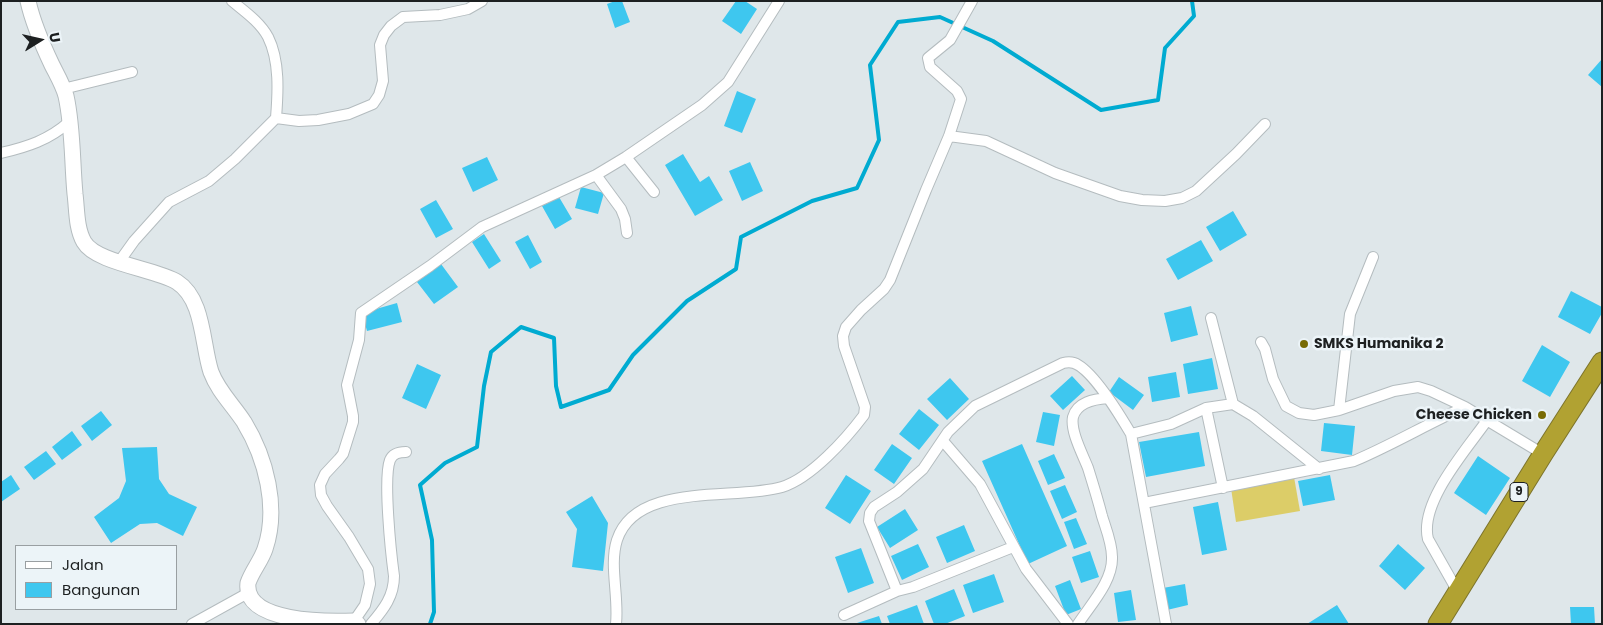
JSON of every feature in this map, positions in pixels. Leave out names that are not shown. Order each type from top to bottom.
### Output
[{"type":"highway","name":"9","points":[[1438,624],[1602,362]]},
{"type":"main road","points":[[28,1],[37,32],[63,89],[69,122],[78,222],[82,238],[91,249],[119,262],[174,280],[186,291],[199,316],[208,363],[213,378],[245,425],[259,451],[268,484],[270,518],[266,547],[249,580],[248,593],[251,599],[255,604],[267,610],[286,616],[310,621],[356,623]]},
{"type":"street","points":[[119,262],[134,241],[169,202],[209,181],[235,159],[276,118],[276,68],[268,38],[255,21],[232,1]]},
{"type":"street","points":[[276,118],[299,121],[318,120],[349,114],[373,104],[379,95],[383,81],[380,45],[384,35],[391,26],[403,17],[440,15],[468,8],[482,1]]},
{"type":"street","points":[[356,623],[365,605],[370,584],[368,569],[349,536],[327,506],[320,491],[321,480],[324,474],[343,454],[352,422],[353,416],[347,385],[359,340],[361,313],[430,266],[482,227],[596,175],[686,116],[723,87],[779,1]]},
{"type":"street","points":[[616,624],[618,608],[614,552],[624,525],[633,516],[643,509],[671,500],[696,496],[755,492],[783,487],[805,475],[827,458],[864,415],[865,407],[844,346],[844,331],[854,316],[879,294],[890,280],[950,136],[960,96],[957,91],[930,67],[928,61],[929,56],[950,40],[972,1]]},
{"type":"street","points":[[63,89],[132,72]]},
{"type":"street","points":[[1,153],[29,146],[47,138],[69,122]]},
{"type":"street","points":[[950,136],[986,141],[1056,173],[1120,196],[1142,200],[1165,201],[1182,198],[1196,191],[1265,124]]},
{"type":"street","points":[[626,157],[654,192]]},
{"type":"street","points":[[596,175],[621,209],[627,233]]},
{"type":"street","points":[[1338,410],[1350,314],[1373,258]]},
{"type":"street","points":[[1211,318],[1233,404]]},
{"type":"street","points":[[1260,342],[1265,349],[1273,379],[1288,408],[1305,414],[1321,414],[1394,391],[1418,387],[1465,407],[1543,454]]},
{"type":"street","points":[[897,591],[870,524],[870,513],[874,507],[897,492],[923,469],[948,432],[984,400],[1063,363],[1074,363],[1080,366],[1108,398],[1131,434],[1166,624]]},
{"type":"street","points":[[1078,624],[1110,573],[1112,557],[1109,538],[1089,470],[1072,427],[1073,418],[1078,408],[1082,405],[1096,399],[1108,398]]},
{"type":"street","points":[[1131,434],[1171,424],[1206,408],[1233,404],[1253,416],[1319,469]]},
{"type":"street","points":[[1144,503],[1354,461],[1465,407]]},
{"type":"street","points":[[1206,408],[1223,488]]},
{"type":"street","points":[[1458,592],[1428,539],[1427,522],[1432,505],[1446,478],[1488,420]]},
{"type":"street","points":[[942,441],[980,484],[1013,546],[1036,582],[1068,624]]},
{"type":"street","points":[[371,624],[385,607],[393,587],[394,576],[388,506],[388,468],[394,454],[406,452]]},
{"type":"street","points":[[844,615],[897,591],[913,587],[1013,546]]},
{"type":"street","points":[[192,624],[248,593]]},
{"type":"shaded area","points":[[1294,477],[1300,511],[1236,522],[1231,488]]},
{"type":"building","points":[[622,1],[630,22],[615,28],[607,4]]},
{"type":"building","points":[[736,1],[745,1],[757,9],[741,34],[722,21]]},
{"type":"building","points":[[1602,59],[1602,87],[1588,75]]},
{"type":"building","points":[[737,91],[756,99],[742,133],[724,126]]},
{"type":"building","points":[[683,154],[700,182],[709,176],[723,200],[695,216],[665,165]]},
{"type":"building","points":[[487,157],[498,180],[473,192],[462,168]]},
{"type":"building","points":[[750,162],[763,191],[742,201],[729,171]]},
{"type":"building","points":[[581,187],[604,193],[598,214],[575,208]]},
{"type":"building","points":[[559,197],[572,219],[555,229],[542,206]]},
{"type":"building","points":[[436,200],[453,229],[436,238],[420,209]]},
{"type":"building","points":[[1233,211],[1247,235],[1220,251],[1206,227]]},
{"type":"building","points":[[484,234],[501,261],[489,269],[472,242]]},
{"type":"building","points":[[528,235],[542,262],[530,269],[515,242]]},
{"type":"building","points":[[1201,240],[1213,261],[1178,280],[1166,259]]},
{"type":"building","points":[[441,264],[458,287],[434,304],[417,282]]},
{"type":"building","points":[[1571,291],[1602,307],[1602,313],[1590,334],[1558,317]]},
{"type":"building","points":[[397,303],[402,322],[367,331],[362,313]]},
{"type":"building","points":[[1191,306],[1198,335],[1171,342],[1164,313]]},
{"type":"building","points":[[1542,345],[1570,362],[1550,397],[1522,381]]},
{"type":"building","points":[[1212,358],[1218,389],[1188,394],[1183,364]]},
{"type":"building","points":[[417,364],[441,375],[426,409],[402,398]]},
{"type":"building","points":[[1176,372],[1180,397],[1152,402],[1148,377]]},
{"type":"building","points":[[1072,376],[1085,390],[1063,410],[1050,396]]},
{"type":"building","points":[[1119,377],[1144,395],[1133,410],[1109,392]]},
{"type":"building","points":[[950,378],[969,399],[947,420],[927,399]]},
{"type":"building","points":[[919,409],[939,425],[919,450],[899,434]]},
{"type":"building","points":[[101,411],[112,425],[92,441],[81,426]]},
{"type":"building","points":[[1043,412],[1060,415],[1054,446],[1036,442]]},
{"type":"building","points":[[1324,423],[1355,426],[1352,455],[1321,451]]},
{"type":"building","points":[[72,431],[82,445],[62,460],[52,447]]},
{"type":"building","points":[[1199,432],[1205,466],[1146,477],[1139,442]]},
{"type":"building","points":[[892,444],[912,458],[894,484],[874,470]]},
{"type":"building","points":[[1022,444],[1067,546],[1028,564],[982,461]]},
{"type":"building","points":[[157,447],[159,479],[169,494],[197,507],[183,536],[157,523],[140,524],[111,543],[94,517],[119,498],[126,481],[122,448]]},
{"type":"building","points":[[46,451],[56,464],[34,480],[24,467]]},
{"type":"building","points":[[1054,454],[1065,478],[1048,485],[1038,461]]},
{"type":"building","points":[[1478,456],[1510,478],[1486,515],[1454,493]]},
{"type":"building","points":[[11,475],[20,489],[1,502],[1,482]]},
{"type":"building","points":[[846,475],[871,491],[850,524],[825,508]]},
{"type":"building","points":[[1330,475],[1335,500],[1303,506],[1298,481]]},
{"type":"building","points":[[1065,485],[1077,512],[1062,519],[1050,491]]},
{"type":"building","points":[[592,496],[608,523],[603,571],[572,567],[577,529],[566,512]]},
{"type":"building","points":[[1218,502],[1227,550],[1202,555],[1193,507]]},
{"type":"building","points":[[905,509],[918,530],[890,548],[877,527]]},
{"type":"building","points":[[1076,518],[1087,544],[1074,549],[1064,522]]},
{"type":"building","points":[[964,525],[975,551],[947,563],[936,537]]},
{"type":"building","points":[[918,544],[929,567],[902,580],[891,556]]},
{"type":"building","points":[[1398,544],[1425,568],[1405,590],[1379,566]]},
{"type":"building","points":[[861,548],[874,583],[848,593],[835,557]]},
{"type":"building","points":[[1090,551],[1099,577],[1081,583],[1072,557]]},
{"type":"building","points":[[994,574],[1004,602],[973,613],[963,585]]},
{"type":"building","points":[[1070,580],[1081,609],[1066,615],[1055,586]]},
{"type":"building","points":[[1185,584],[1188,605],[1167,610],[1163,588]]},
{"type":"building","points":[[954,589],[965,616],[945,624],[934,624],[925,601]]},
{"type":"building","points":[[1131,590],[1136,620],[1118,622],[1114,593]]},
{"type":"building","points":[[917,605],[924,624],[890,624],[887,616]]},
{"type":"building","points":[[1337,605],[1349,624],[1307,624]]},
{"type":"building","points":[[1570,607],[1594,607],[1595,624],[1571,624]]},
{"type":"building","points":[[879,616],[882,624],[857,624],[857,623]]},
{"type":"waterway","points":[[430,624],[434,612],[432,540],[420,485],[445,463],[477,447],[484,386],[491,352],[521,327],[554,338],[556,386],[561,407],[609,390],[633,355],[687,301],[736,269],[741,237],[812,201],[857,188],[879,140],[870,65],[898,22],[940,17],[993,41],[1101,110],[1158,100],[1165,48],[1194,16],[1192,1]]},
{"type":"place","name":"SMKS Humanika 2","points":[[1304,344]]},
{"type":"place","name":"Cheese Chicken","points":[[1542,415]]}]
